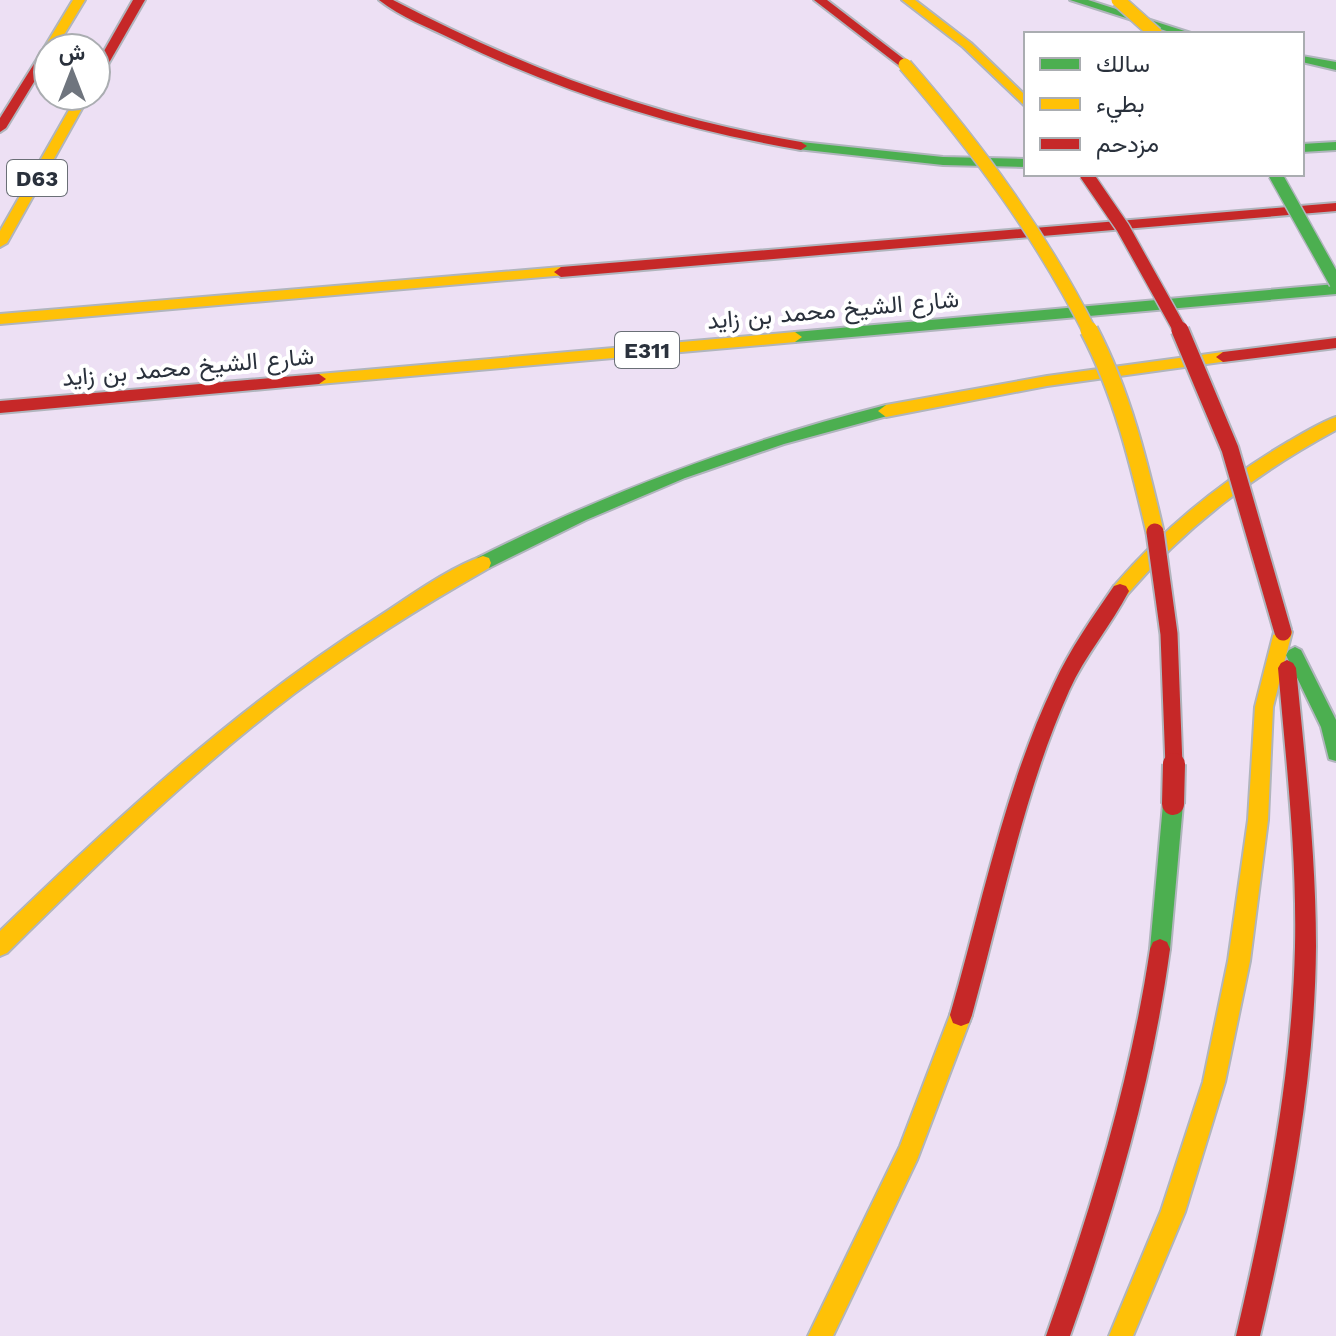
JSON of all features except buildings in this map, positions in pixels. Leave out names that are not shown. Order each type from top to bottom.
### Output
[{"type":"main road","points":[[59,32],[79,0]]},
{"type":"main road","points":[[112,47],[139,0]]},
{"type":"main road","points":[[385,0],[499,61],[649,113],[735,134],[827,151],[1024,163]]},
{"type":"main road","points":[[820,0],[905,65],[989,157],[1027,211],[1063,271],[1095,338],[1123,412],[1147,495],[1165,588],[1176,691],[1167,897],[1131,1110],[1098,1226],[1058,1336]]},
{"type":"main road","points":[[908,0],[967,45],[1024,101]]},
{"type":"main road","points":[[1076,0],[1181,32]]},
{"type":"main road","points":[[1118,0],[1154,32]]},
{"type":"main road","points":[[1304,59],[1336,66]]},
{"type":"main road","points":[[3,122],[32,76]]},
{"type":"main road","name":"D63","points":[[0,243],[74,112]]},
{"type":"main road","points":[[1304,148],[1336,146]]},
{"type":"main road","points":[[1087,176],[1133,240],[1204,372],[1234,450],[1261,536],[1283,632],[1303,832],[1303,987],[1291,1123],[1265,1272],[1248,1336]]},
{"type":"main road","points":[[1276,176],[1336,283]]},
{"type":"main road","points":[[0,319],[1336,207]]},
{"type":"main road","name":"شارع الشيخ محمد بن زايد","points":[[0,407],[1336,289]]},
{"type":"main road","points":[[0,946],[103,843],[220,740],[333,655],[444,585],[551,527],[657,480],[747,448],[869,415],[974,393],[1336,343]]},
{"type":"main road","points":[[820,1336],[890,1200],[953,1039],[1032,761],[1060,688],[1095,625],[1134,570],[1179,523],[1228,483],[1282,449],[1336,423]]},
{"type":"main road","points":[[1283,632],[1318,700],[1336,753]]},
{"type":"main road","points":[[1121,1336],[1173,1212],[1214,1082],[1239,961],[1258,820],[1264,707],[1283,632]]},
{"type":"shaded area","points":[[0,0],[1336,0],[1336,1336],[0,1336]]},
{"type":"traffic: fast","points":[[1076,0],[1181,32]]},
{"type":"traffic: fast","points":[[1304,59],[1336,66]]},
{"type":"traffic: fast","points":[[801,146],[943,161],[1024,163]]},
{"type":"traffic: fast","points":[[1304,148],[1336,146]]},
{"type":"traffic: fast","points":[[1276,176],[1336,283]]},
{"type":"traffic: fast","points":[[795,337],[1336,289]]},
{"type":"traffic: fast","points":[[483,563],[580,515],[680,474],[781,439],[886,411]]},
{"type":"traffic: fast","points":[[1295,655],[1330,727],[1336,753]]},
{"type":"traffic: fast","points":[[1160,949],[1173,804]]},
{"type":"traffic: slow","points":[[60,32],[79,0]]},
{"type":"traffic: slow","points":[[908,0],[967,45],[1024,101]]},
{"type":"traffic: slow","points":[[1118,0],[1154,32]]},
{"type":"traffic: slow","points":[[905,65],[992,170],[1064,280],[1094,339],[1119,400],[1140,464],[1155,532]]},
{"type":"traffic: slow","points":[[0,243],[74,112]]},
{"type":"traffic: slow","points":[[0,319],[561,272]]},
{"type":"traffic: slow","points":[[319,379],[795,337]]},
{"type":"traffic: slow","points":[[886,411],[1047,381],[1223,357]]},
{"type":"traffic: slow","points":[[1120,591],[1167,539],[1219,495],[1275,457],[1336,423]]},
{"type":"traffic: slow","points":[[0,946],[111,838],[227,736],[350,643],[415,601],[483,563]]},
{"type":"traffic: slow","points":[[1121,1336],[1173,1212],[1214,1082],[1239,961],[1258,820],[1264,707],[1283,632]]},
{"type":"traffic: slow","points":[[820,1336],[909,1152],[961,1015]]},
{"type":"traffic: jam","points":[[112,47],[139,0]]},
{"type":"traffic: jam","points":[[385,0],[484,50],[587,92],[692,124],[801,146]]},
{"type":"traffic: jam","points":[[820,0],[905,65]]},
{"type":"traffic: jam","points":[[0,128],[32,76]]},
{"type":"traffic: jam","points":[[1087,176],[1156,282],[1208,392],[1249,508],[1283,632]]},
{"type":"traffic: jam","points":[[561,272],[1336,207]]},
{"type":"traffic: jam","points":[[1223,357],[1336,343]]},
{"type":"traffic: jam","points":[[0,407],[319,379]]},
{"type":"traffic: jam","points":[[1155,532],[1171,668],[1173,804]]},
{"type":"traffic: jam","points":[[961,1015],[1021,794],[1040,740],[1062,687],[1088,637],[1120,591]]},
{"type":"traffic: jam","points":[[1248,1336],[1282,1171],[1303,1004],[1304,864],[1287,668]]},
{"type":"traffic: jam","points":[[1058,1336],[1091,1241],[1133,1097],[1160,949]]}]
